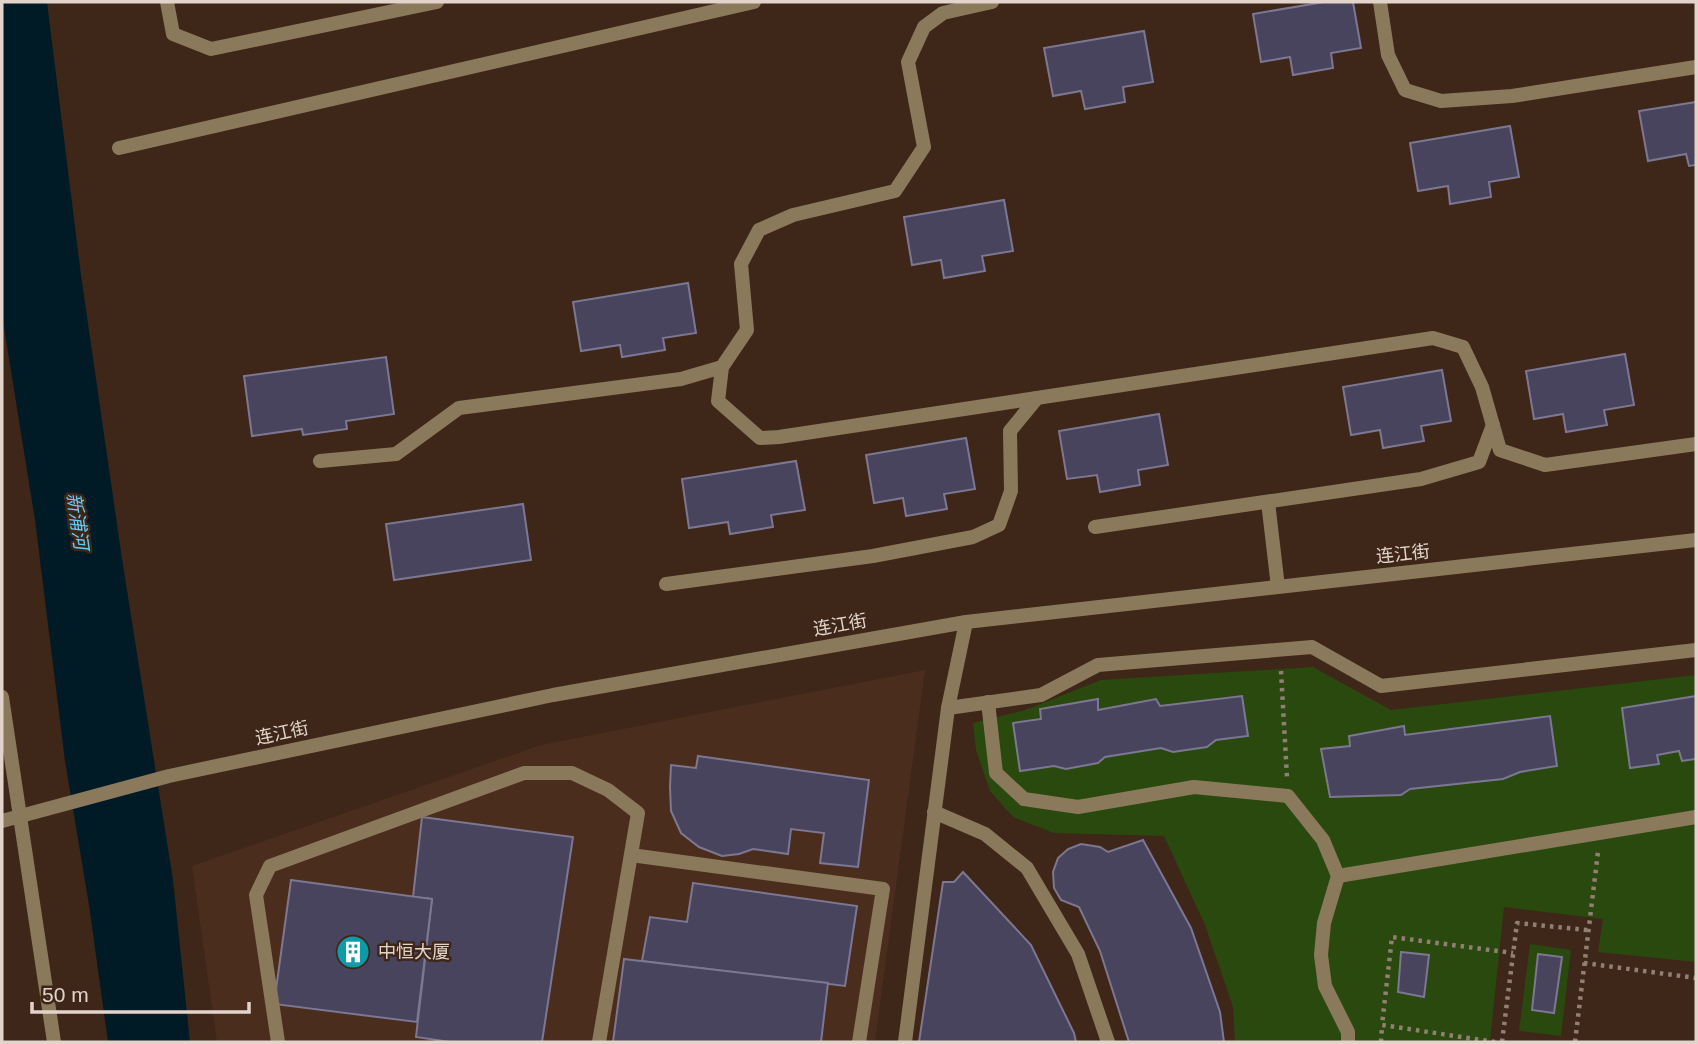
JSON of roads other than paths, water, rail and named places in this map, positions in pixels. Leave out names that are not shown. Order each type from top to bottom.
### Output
[{"type":"street","points":[[167,2],[173,34],[211,50],[437,2]]},
{"type":"street","points":[[119,148],[754,2]]},
{"type":"street","points":[[992,2],[943,13],[923,27],[908,62],[924,147],[895,191],[793,215],[759,230],[741,264],[747,330],[722,367],[718,401],[760,438],[1433,338],[1463,347],[1482,387],[1500,450],[1545,465],[1696,444]]},
{"type":"street","points":[[1380,2],[1388,55],[1405,90],[1441,101],[1512,96],[1696,67]]},
{"type":"street","points":[[320,461],[396,454],[459,408],[681,379],[722,367]]},
{"type":"street","points":[[666,584],[873,555],[973,537],[999,525],[1011,491],[1010,431],[1037,398]]},
{"type":"street","points":[[1095,527],[1421,479],[1479,462],[1493,425]]},
{"type":"street","points":[[1268,502],[1278,587]]},
{"type":"street","name":"连江街","points":[[2,821],[169,776],[553,695],[966,622],[1696,540]]},
{"type":"street","points":[[905,1042],[947,708],[966,622]]},
{"type":"street","points":[[947,708],[1041,695],[1098,665],[1312,647],[1381,686],[1696,650]]},
{"type":"street","points":[[2,697],[54,1042]]},
{"type":"street","points":[[988,702],[996,773],[1024,799],[1078,807],[1194,787],[1288,796],[1323,841],[1338,876],[1324,923],[1321,955],[1325,986],[1348,1032],[1348,1042]]},
{"type":"street","points":[[278,1042],[256,895],[270,866],[524,773],[572,773],[608,790],[638,813],[599,1042]]},
{"type":"street","points":[[934,812],[985,834],[1027,868],[1078,954],[1108,1042]]},
{"type":"street","points":[[1338,876],[1696,817]]},
{"type":"street","points":[[631,855],[883,889],[859,1042]]},
{"type":"water","name":"新浦河","points":[[2,2],[47,2],[81,275],[122,559],[173,880],[190,1042],[108,1042],[65,761],[35,520],[2,315]]},
{"type":"place","name":"中恒大厦","points":[[353,952]]}]
